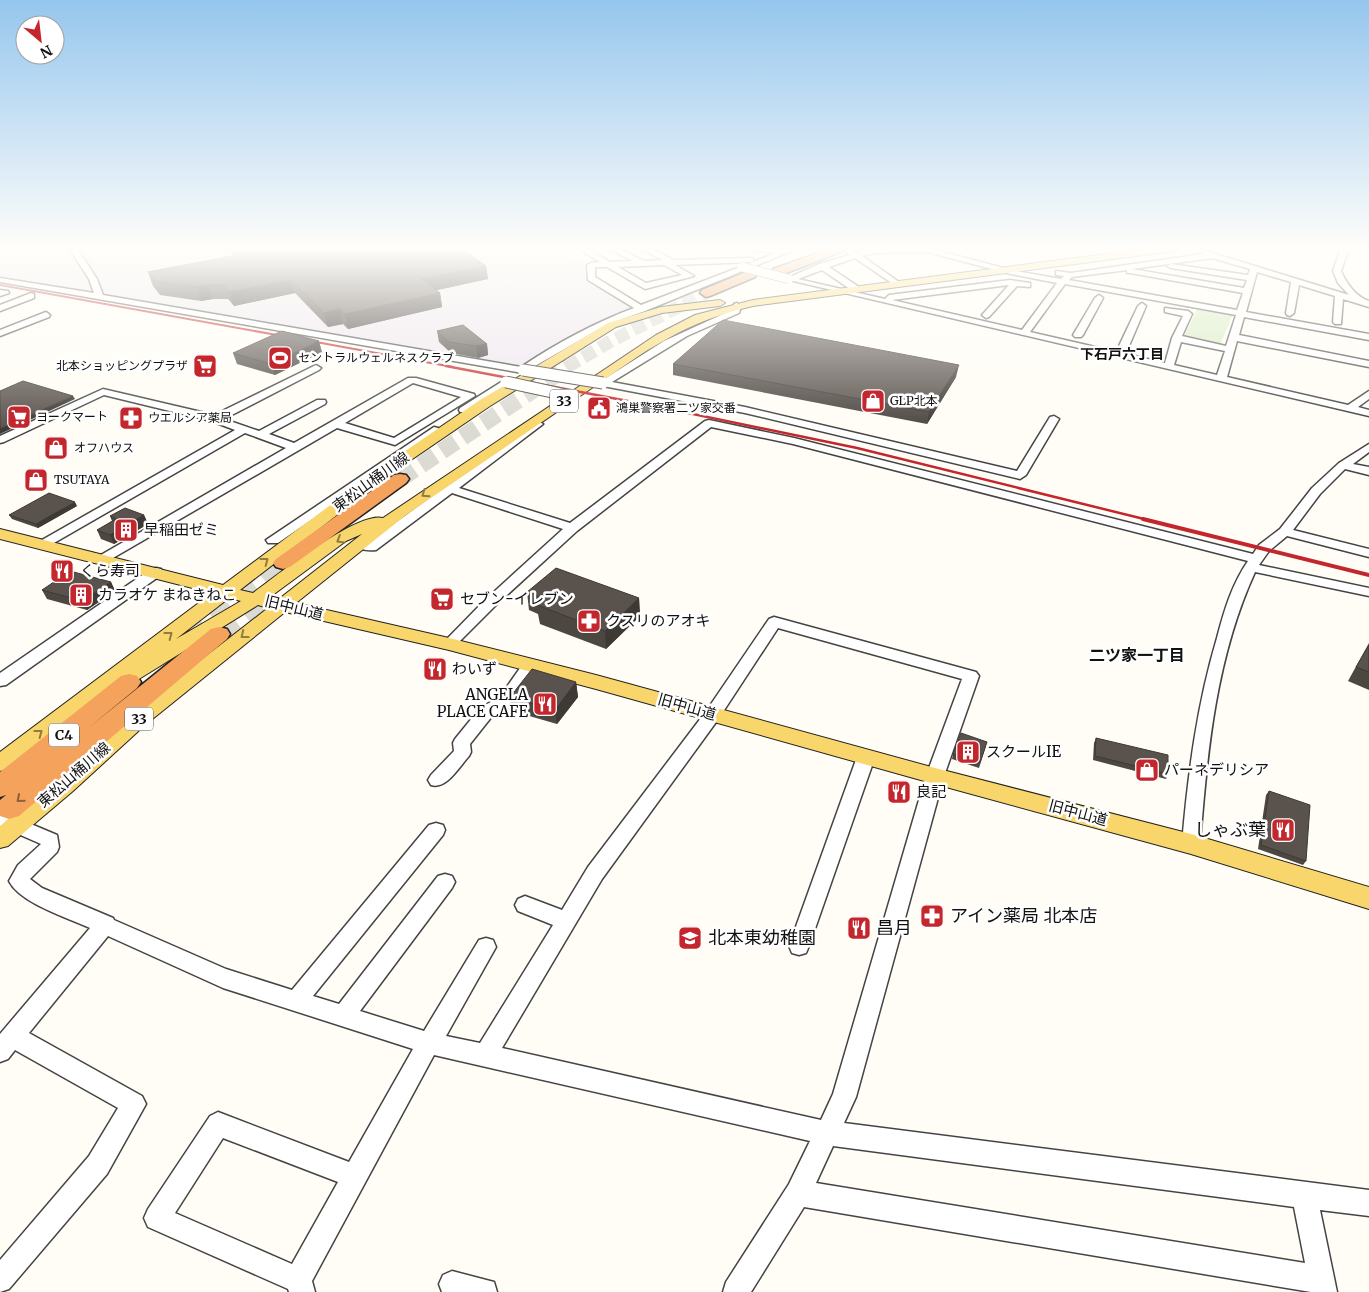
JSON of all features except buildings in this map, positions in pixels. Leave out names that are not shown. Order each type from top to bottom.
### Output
[{"type":"highway","points":[[283,563],[408,481],[366,520]]},
{"type":"highway","name":"C4","points":[[7,809],[219,634]]},
{"type":"highway","name":"C4","points":[[7,809],[129,682]]},
{"type":"main road","name":"東松山桶川線","points":[[0,763],[227,591],[325,510],[485,403],[612,325],[673,308]]},
{"type":"main road","name":"東松山桶川線","points":[[0,839],[7,809],[65,785],[138,720],[400,512],[643,348],[692,321],[728,308]]},
{"type":"main road","name":"33","points":[[86,698],[146,668],[256,599],[340,538],[400,512]]},
{"type":"main road","name":"旧中山道","points":[[0,534],[156,572],[283,606],[449,644],[530,665],[1192,844],[1369,898]]},
{"type":"street","points":[[165,308],[745,410],[1020,475],[1054,419]]},
{"type":"street","points":[[523,370],[552,351],[605,322],[641,308]]},
{"type":"street","name":"東松山桶川線","points":[[603,384],[641,358],[699,325],[736,311],[737,308]]},
{"type":"street","points":[[915,308],[1025,333],[1168,359],[1221,379],[1369,414]]},
{"type":"street","points":[[986,315],[992,308]]},
{"type":"street","points":[[1025,333],[1033,325],[1042,308]]},
{"type":"street","points":[[962,309],[1073,334],[1092,308]]},
{"type":"street","points":[[1124,346],[1145,308]]},
{"type":"street","points":[[1154,308],[1188,314],[1168,359]]},
{"type":"street","points":[[1236,308],[1309,316]]},
{"type":"street","points":[[1237,308],[1369,337]]},
{"type":"street","points":[[1290,313],[1291,308]]},
{"type":"street","points":[[1328,320],[1342,322],[1341,308]]},
{"type":"street","points":[[1221,379],[1241,309]]},
{"type":"street","points":[[0,334],[46,315]]},
{"type":"street","points":[[1358,335],[1369,331]]},
{"type":"street","points":[[1233,337],[1369,364]]},
{"type":"street","points":[[1177,338],[1229,349]]},
{"type":"street","points":[[215,419],[316,368]]},
{"type":"street","points":[[101,559],[412,380],[476,397]]},
{"type":"street","name":"東松山桶川線","points":[[361,544],[371,547],[575,397],[506,382],[476,397]]},
{"type":"street","points":[[0,440],[103,392],[215,419],[295,447]]},
{"type":"street","points":[[1349,409],[1369,394]]},
{"type":"street","points":[[273,540],[325,510],[476,397]]},
{"type":"street","points":[[395,442],[476,397]]},
{"type":"street","points":[[261,434],[320,402]]},
{"type":"street","points":[[449,644],[490,603],[572,528],[710,423],[794,440],[1369,592]]},
{"type":"street","points":[[337,424],[409,446]]},
{"type":"street","points":[[42,544],[245,429]]},
{"type":"street","points":[[1192,844],[1196,780],[1214,676],[1234,603],[1254,563],[1264,548],[1285,532],[1316,491],[1343,465],[1369,448]]},
{"type":"street","points":[[1343,465],[1369,471]]},
{"type":"street","points":[[450,489],[572,528]]},
{"type":"street","points":[[1285,532],[1369,553]]},
{"type":"street","points":[[0,681],[156,572]]},
{"type":"street","points":[[485,1056],[595,873],[713,714],[774,622],[971,676],[935,776],[844,1097],[798,1193],[736,1292]]},
{"type":"street","points":[[437,780],[463,752],[461,743],[487,711],[504,702],[530,665]]},
{"type":"street","points":[[799,946],[866,757]]},
{"type":"street","points":[[7,809],[50,840],[50,847],[40,858],[22,872],[19,881],[35,894],[106,924],[223,978],[429,1043],[827,1133],[1369,1203]]},
{"type":"street","points":[[296,1001],[436,830]]},
{"type":"street","points":[[343,1016],[445,882]]},
{"type":"street","points":[[525,905],[566,921]]},
{"type":"street","points":[[0,1280],[98,1165],[134,1104],[7,1044],[106,924]]},
{"type":"street","points":[[355,1176],[218,1124],[157,1218],[300,1286],[355,1176],[429,1043],[486,947]]},
{"type":"street","points":[[798,1193],[1322,1285],[1304,1196]]},
{"type":"street","points":[[452,1284],[484,1292]]},
{"type":"shaded area","points":[[172,308],[635,308],[638,310],[611,318],[576,333],[523,370]]},
{"type":"green space","points":[[1197,308],[1233,314],[1220,345],[1184,337]]},
{"type":"tunnel","points":[[567,367],[611,341],[676,308]]},
{"type":"tunnel","points":[[400,479],[569,366]]},
{"type":"tunnel","points":[[187,637],[283,563]]},
{"type":"tunnel","points":[[219,634],[270,594]]},
{"type":"railway","points":[[129,308],[288,337]]},
{"type":"railway","points":[[305,340],[453,367]]},
{"type":"railway","points":[[446,366],[857,448],[1148,520]]},
{"type":"railway","points":[[1143,519],[1369,575]]},
{"type":"place","name":"セントラルウェルネスクラブ","points":[[280,358]]},
{"type":"place","name":"北本ショッピングプラザ","points":[[205,366]]},
{"type":"place","name":"GLP北本","points":[[873,401]]},
{"type":"place","name":"鴻巣警察署二ツ家交番","points":[[599,408]]},
{"type":"place","name":"ヨークマート","points":[[19,417]]},
{"type":"place","name":"ウエルシア薬局","points":[[131,418]]},
{"type":"place","name":"オフハウス","points":[[56,448]]},
{"type":"place","name":"TSUTAYA","points":[[36,480]]},
{"type":"place","name":"早稲田ゼミ","points":[[126,530]]},
{"type":"place","name":"くら寿司","points":[[62,571]]},
{"type":"place","name":"カラオケ まねきねこ","points":[[81,595]]},
{"type":"place","name":"セブン-イレブン","points":[[442,599]]},
{"type":"place","name":"クスリのアオキ","points":[[589,621]]},
{"type":"place","name":"わいず","points":[[435,669]]},
{"type":"place","name":"ANGELA PLACE CAFE","points":[[545,704]]},
{"type":"place","name":"スクールIE","points":[[968,752]]},
{"type":"place","name":"パーネデリシア","points":[[1147,770]]},
{"type":"place","name":"良記","points":[[899,792]]},
{"type":"place","name":"しゃぶ葉","points":[[1283,830]]},
{"type":"place","name":"アイン薬局 北本店","points":[[932,916]]},
{"type":"place","name":"昌月","points":[[859,928]]},
{"type":"place","name":"北本東幼稚園","points":[[690,938]]},
{"type":"district","name":"下石戸六丁目","points":[[1122,354]]},
{"type":"district","name":"二ツ家一丁目","points":[[1137,655]]}]
